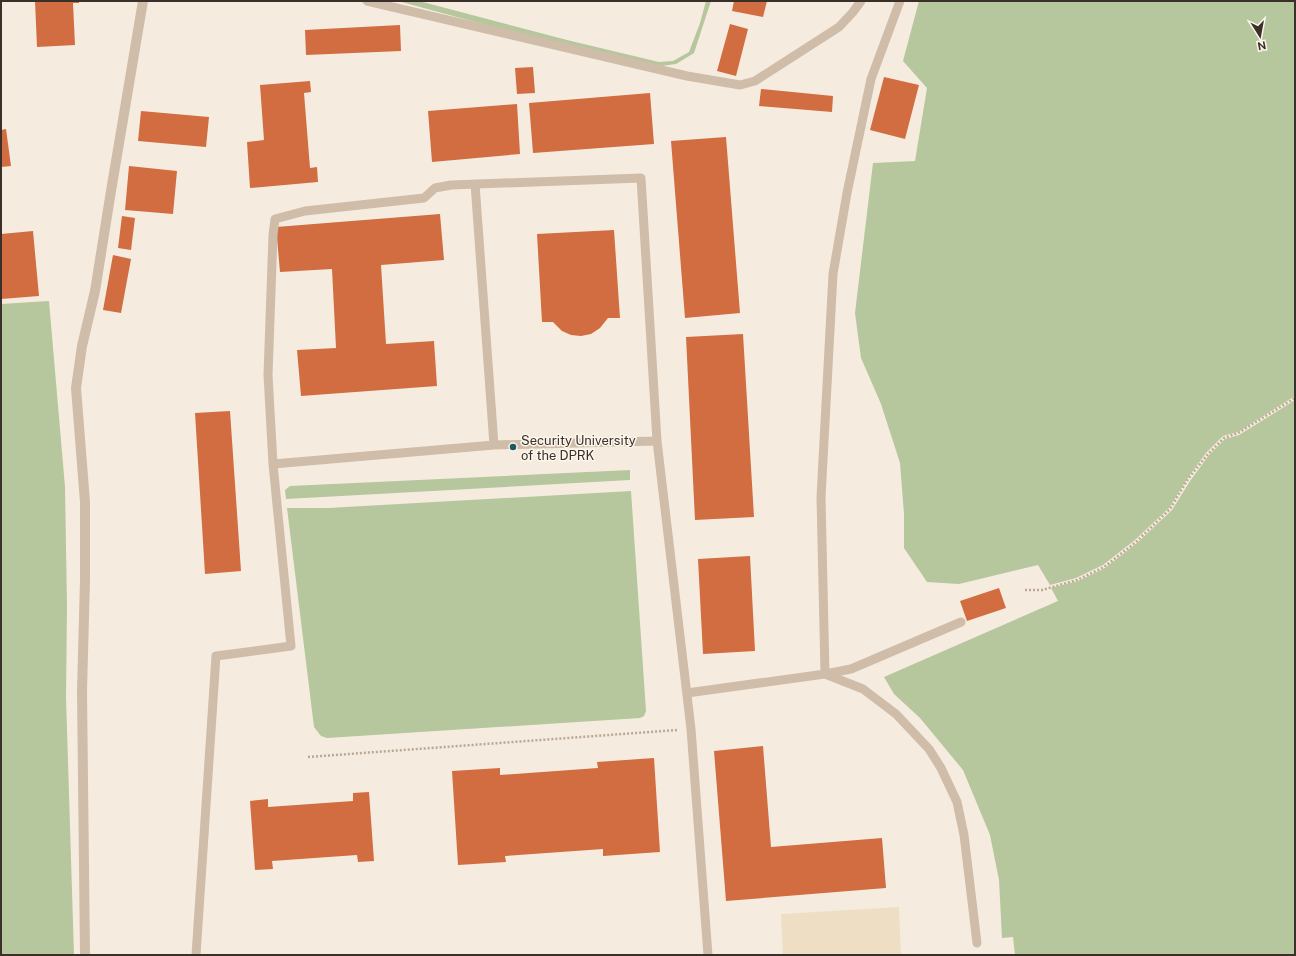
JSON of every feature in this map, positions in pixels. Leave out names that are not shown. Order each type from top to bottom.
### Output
[{"type":"street","points":[[85,955],[82,691],[85,580],[85,502],[76,388],[82,346],[95,291],[143,1]]},
{"type":"lane","points":[[367,1],[688,76],[740,85],[755,81],[839,27],[861,1]]},
{"type":"lane","points":[[825,674],[821,497],[833,274],[847,193],[871,79],[900,1]]},
{"type":"lane","points":[[196,955],[216,656],[291,646],[273,464],[268,375],[273,235],[275,219],[305,212],[424,198],[435,188],[451,185],[641,178],[657,441],[691,729],[708,955]]},
{"type":"lane","points":[[475,184],[494,445]]},
{"type":"lane","points":[[273,464],[494,445],[657,441]]},
{"type":"lane","points":[[687,693],[852,669],[961,622]]},
{"type":"lane","points":[[825,674],[863,689],[896,714],[929,750],[941,768],[957,802],[961,816],[977,943]]},
{"type":"path","points":[[1025,590],[1042,590],[1077,580],[1104,567],[1136,542],[1170,509],[1188,480],[1208,454],[1224,438],[1238,433],[1295,398]]},
{"type":"path","points":[[308,757],[691,729]]},
{"type":"green space","points":[[398,1],[419,1],[567,40],[659,62],[673,61],[689,52],[700,23],[706,1],[711,1],[694,53],[676,64],[661,66],[541,40]]},
{"type":"green space","points":[[919,1],[1295,1],[1295,396],[1238,432],[1223,436],[1206,453],[1187,479],[1169,508],[1135,540],[1103,565],[1076,578],[1050,585],[1038,565],[959,584],[927,582],[904,548],[904,514],[900,463],[881,404],[861,358],[855,313],[873,163],[915,161],[927,88],[903,61]]},
{"type":"green space","points":[[49,301],[65,487],[67,606],[66,697],[74,955],[1,955],[1,304]]},
{"type":"green space","points":[[1295,400],[1295,955],[1015,955],[1013,937],[1002,938],[999,880],[990,835],[963,770],[920,718],[894,694],[884,677],[1058,601],[1051,588],[1078,581],[1105,568],[1137,543],[1172,510],[1190,481],[1209,455],[1225,439],[1239,435]]},
{"type":"green space","points":[[630,470],[630,480],[286,499],[285,490],[290,486]]},
{"type":"green space","points":[[631,491],[646,711],[644,716],[640,718],[327,738],[321,736],[314,727],[287,508],[328,508]]},
{"type":"shaded area","points":[[899,907],[901,955],[783,955],[781,914]]},
{"type":"building","points":[[35,1],[79,1],[79,3],[73,3],[75,45],[37,47]]},
{"type":"building","points":[[734,1],[767,1],[763,17],[732,11]]},
{"type":"building","points":[[730,24],[748,29],[736,76],[717,71]]},
{"type":"building","points":[[400,25],[401,51],[306,55],[305,30]]},
{"type":"building","points":[[533,67],[535,93],[517,94],[515,68]]},
{"type":"building","points":[[884,77],[919,85],[905,139],[870,130]]},
{"type":"building","points":[[310,81],[311,92],[304,93],[310,168],[317,167],[318,182],[250,188],[247,142],[264,140],[260,85]]},
{"type":"building","points":[[761,89],[833,96],[832,112],[759,106]]},
{"type":"building","points":[[650,93],[654,144],[533,153],[529,103]]},
{"type":"building","points":[[517,104],[520,154],[432,162],[428,111]]},
{"type":"building","points":[[141,111],[209,117],[206,147],[138,141]]},
{"type":"building","points":[[6,129],[11,166],[1,167],[1,130]]},
{"type":"building","points":[[726,137],[740,313],[685,318],[671,141]]},
{"type":"building","points":[[129,166],[177,171],[173,214],[125,210]]},
{"type":"building","points":[[440,214],[444,260],[381,265],[386,344],[434,341],[437,386],[301,396],[297,350],[336,348],[332,269],[280,272],[276,227]]},
{"type":"building","points":[[122,216],[135,218],[131,250],[118,248]]},
{"type":"building","points":[[614,230],[620,318],[608,318],[600,328],[591,334],[581,336],[571,335],[562,331],[553,322],[542,322],[537,234]]},
{"type":"building","points":[[33,231],[39,296],[1,299],[1,234]]},
{"type":"building","points":[[113,255],[131,259],[121,313],[103,310]]},
{"type":"building","points":[[743,334],[754,517],[695,520],[686,337]]},
{"type":"building","points":[[230,411],[241,571],[205,574],[195,413]]},
{"type":"building","points":[[750,556],[755,651],[703,654],[698,559]]},
{"type":"building","points":[[999,588],[1006,608],[967,621],[960,601]]},
{"type":"building","points":[[763,746],[771,847],[882,838],[886,888],[726,901],[714,751]]},
{"type":"building","points":[[654,758],[660,852],[603,856],[603,849],[505,856],[506,862],[458,865],[452,771],[500,768],[500,775],[598,768],[597,762]]},
{"type":"building","points":[[369,792],[374,861],[358,862],[357,855],[272,861],[273,869],[255,870],[250,801],[268,799],[268,807],[353,801],[353,793]]},
{"type":"place","name":"Security University of the DPRK","points":[[513,447]]}]
